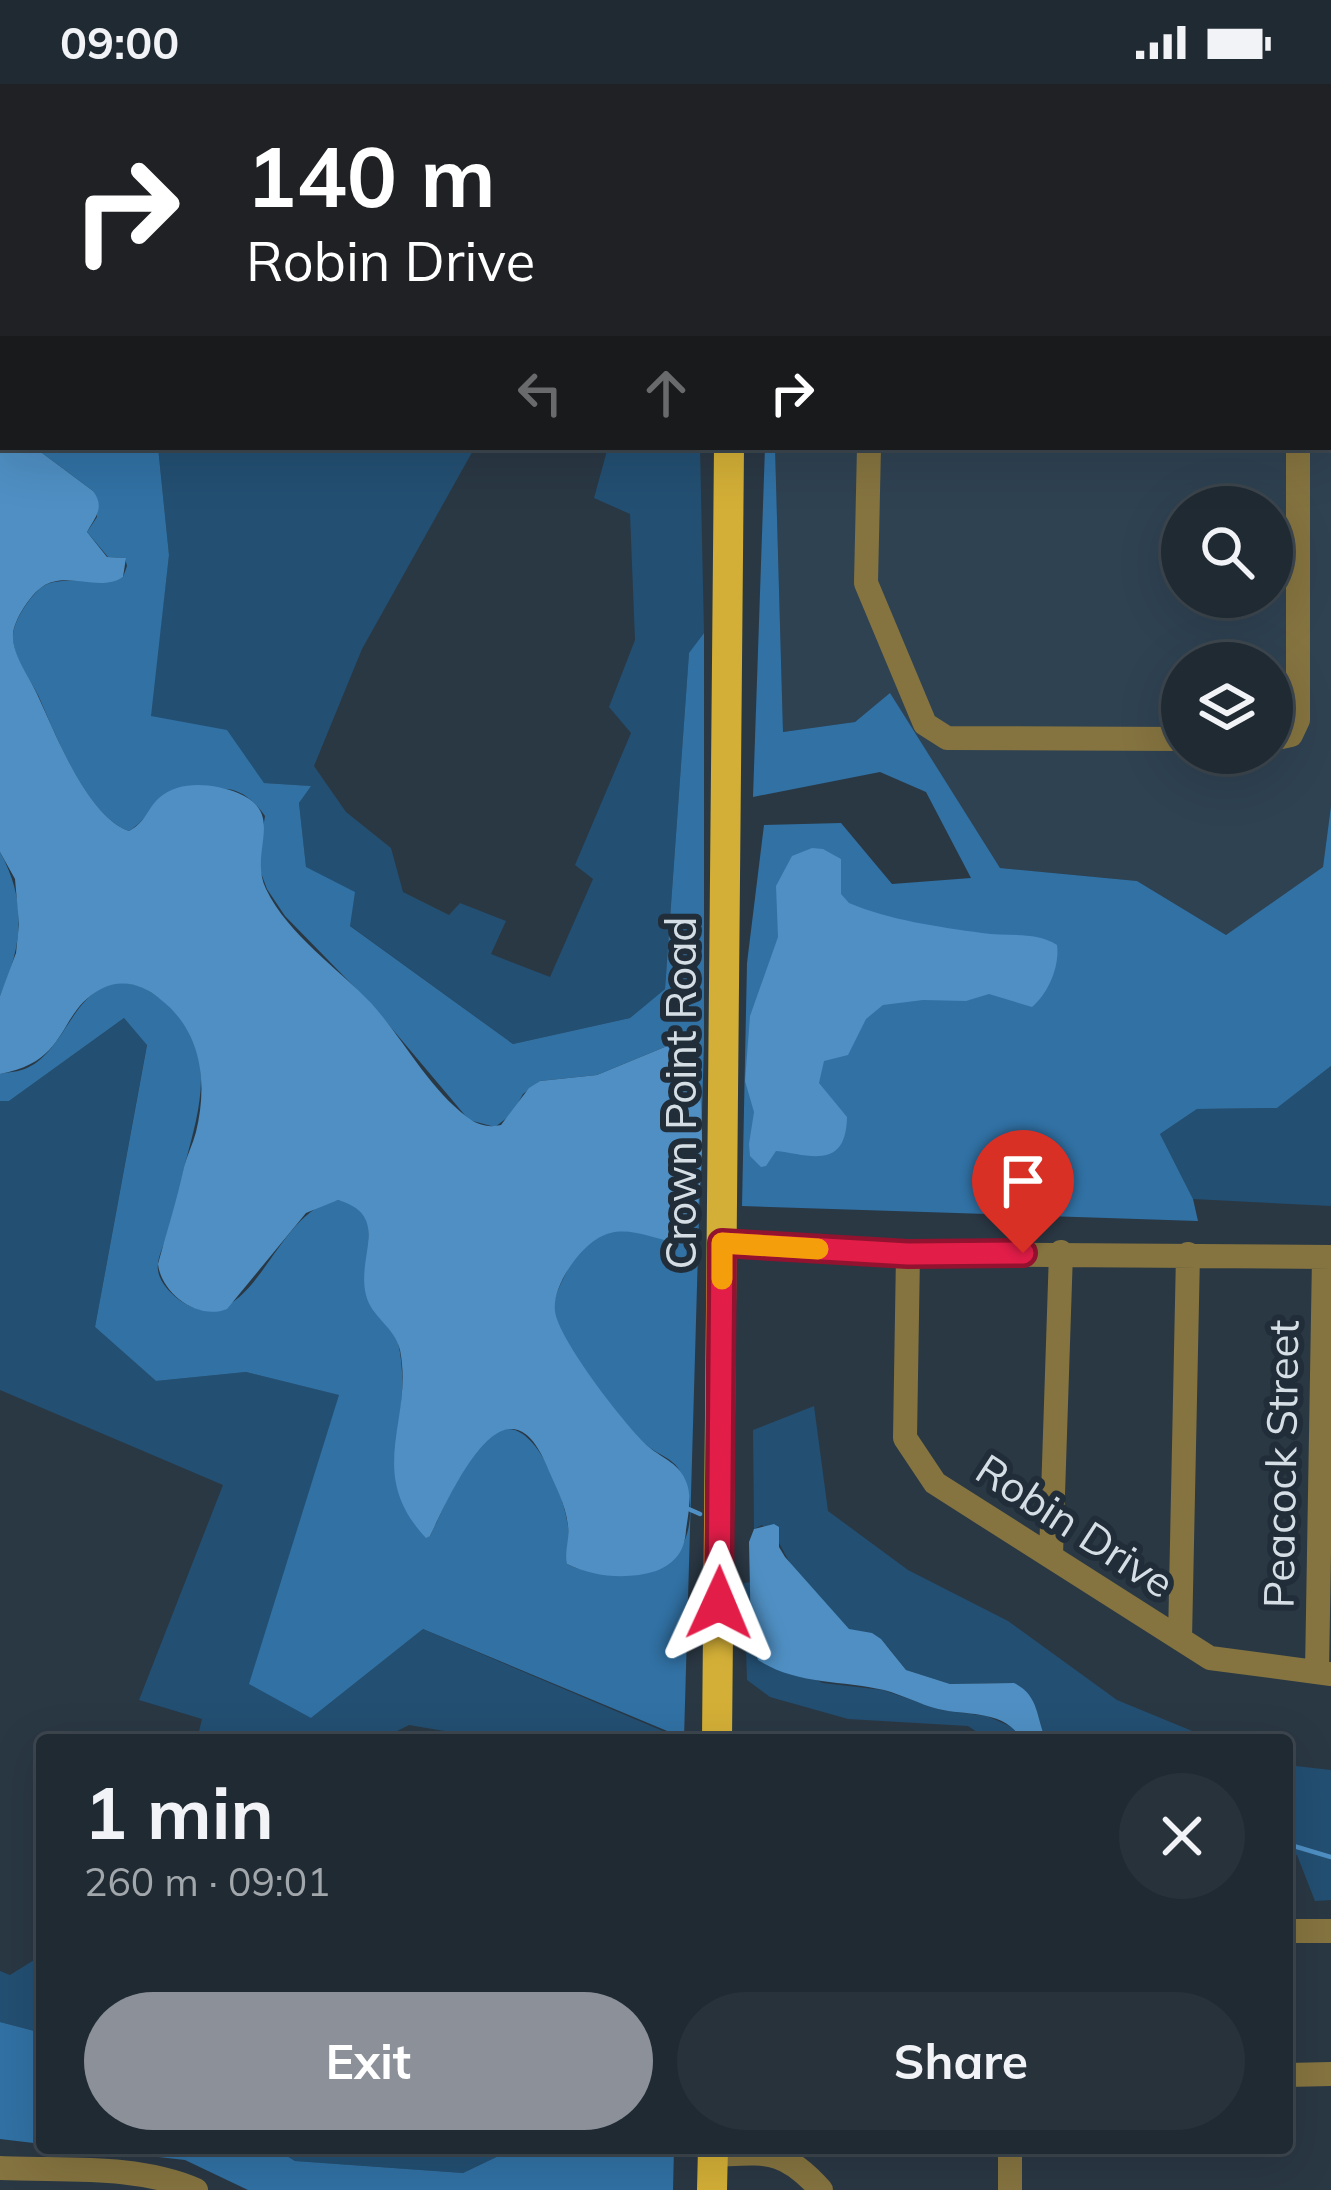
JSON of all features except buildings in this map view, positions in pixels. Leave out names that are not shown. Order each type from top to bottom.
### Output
[{"type":"main road","name":"Crown Point Road","points":[[717,1734],[730,450]]},
{"type":"main road","points":[[712,2154],[712,2190]]},
{"type":"street","points":[[869,450],[866,583],[925,724],[947,738],[1161,740]]},
{"type":"street","points":[[1293,731],[1298,720],[1298,450]]},
{"type":"street","points":[[722,1243],[908,1254],[1327,1257]]},
{"type":"street","points":[[1051,1555],[1061,1252]]},
{"type":"street","name":"Robin Drive","points":[[908,1254],[905,1438],[935,1483],[1210,1658],[1324,1673]]},
{"type":"street","points":[[1180,1640],[1188,1254]]},
{"type":"street","name":"Peacock Street","points":[[1324,1673],[1327,1257]]},
{"type":"street","points":[[1293,1931],[1331,1931]]},
{"type":"street","points":[[1293,2075],[1331,2074]]},
{"type":"street","points":[[777,2154],[787,2157],[820,2190]]},
{"type":"street","points":[[1010,2154],[1010,2190]]},
{"type":"street","points":[[0,2168],[120,2173],[169,2179],[196,2190]]},
{"type":"shaded area","points":[[0,450],[38,450],[93,491],[99,507],[87,532],[107,557],[126,558],[123,577],[114,581],[61,581],[42,587],[23,608],[13,634],[18,657],[74,772],[114,823],[129,831],[159,798],[187,786],[219,787],[253,801],[264,822],[262,875],[276,906],[300,936],[372,1004],[440,1092],[479,1124],[501,1125],[540,1081],[597,1075],[672,1044],[692,1050],[700,1087],[702,1142],[691,1235],[680,1244],[622,1232],[599,1238],[570,1266],[555,1305],[559,1324],[594,1382],[638,1437],[684,1477],[689,1507],[684,1544],[674,1560],[634,1576],[588,1572],[567,1564],[568,1526],[559,1494],[530,1438],[513,1429],[496,1434],[479,1449],[426,1538],[398,1491],[394,1468],[403,1376],[400,1350],[366,1295],[368,1227],[354,1207],[338,1200],[306,1213],[227,1309],[193,1308],[174,1294],[158,1264],[200,1114],[201,1077],[193,1042],[174,1012],[153,994],[124,984],[109,986],[87,999],[39,1059],[0,1074],[0,996],[16,953],[19,924],[15,879],[0,852]]},
{"type":"shaded area","points":[[38,450],[158,450],[169,555],[151,716],[227,730],[264,783],[311,786],[299,803],[306,867],[355,892],[350,926],[513,1044],[630,1018],[665,989],[689,653],[704,633],[701,1136],[700,1089],[692,1050],[672,1044],[597,1075],[540,1081],[495,1127],[469,1120],[372,1005],[285,916],[261,873],[265,816],[246,796],[226,789],[204,791],[154,810],[129,831],[99,809],[63,751],[13,643],[16,622],[42,587],[123,577],[125,558],[108,557],[87,532],[97,517],[93,491]]},
{"type":"shaded area","points":[[158,450],[473,450],[362,649],[314,766],[346,812],[391,848],[403,892],[449,915],[460,903],[506,921],[491,954],[550,977],[593,879],[575,865],[631,733],[609,707],[635,640],[630,514],[594,498],[607,450],[700,450],[704,633],[689,654],[665,989],[630,1018],[513,1044],[349,925],[354,892],[306,868],[299,803],[310,786],[264,783],[150,716],[169,555]]},
{"type":"shaded area","points":[[765,450],[775,450],[783,732],[855,722],[890,693],[1000,868],[1137,881],[1226,935],[1323,867],[1331,806],[1331,1066],[1277,1108],[1197,1109],[1160,1134],[1193,1199],[1198,1221],[742,1206],[747,963],[764,825],[841,823],[892,884],[971,878],[926,792],[880,772],[753,797]]},
{"type":"shaded area","points":[[775,450],[1331,450],[1331,806],[1323,867],[1226,935],[1137,881],[1000,868],[890,694],[855,722],[783,732]]},
{"type":"shaded area","points":[[812,848],[841,859],[841,894],[849,903],[932,925],[1040,938],[1057,945],[1057,962],[1048,987],[1032,1007],[989,994],[966,1001],[883,1005],[866,1019],[848,1055],[824,1061],[819,1083],[847,1117],[840,1146],[823,1156],[776,1151],[761,1167],[750,1156],[749,1144],[754,1112],[745,1081],[750,1016],[778,937],[776,886],[792,856]]},
{"type":"shaded area","points":[[0,852],[15,888],[19,923],[14,959],[0,996]]},
{"type":"shaded area","points":[[130,984],[166,1003],[193,1039],[201,1079],[175,1211],[159,1259],[163,1284],[196,1308],[223,1307],[240,1296],[300,1221],[318,1207],[338,1200],[358,1207],[367,1220],[374,1263],[401,1356],[397,1478],[413,1516],[430,1536],[479,1448],[504,1429],[518,1431],[542,1456],[560,1495],[569,1531],[567,1564],[596,1572],[647,1571],[674,1558],[688,1530],[689,1497],[675,1465],[638,1437],[592,1380],[564,1337],[555,1301],[574,1259],[599,1235],[626,1231],[686,1241],[697,1205],[700,1167],[684,1734],[674,1734],[423,1629],[311,1718],[249,1684],[339,1395],[246,1372],[156,1381],[95,1327],[147,1045],[124,1018],[9,1101],[0,1101],[0,1074],[40,1060],[102,987]]},
{"type":"shaded area","points":[[124,1018],[147,1044],[95,1327],[156,1381],[246,1372],[340,1395],[311,1718],[423,1629],[670,1734],[462,1734],[409,1725],[391,1734],[198,1734],[202,1719],[139,1700],[223,1485],[0,1390],[0,1101],[9,1101]]},
{"type":"shaded area","points":[[1331,1066],[1331,1206],[1193,1199],[1160,1134],[1197,1109],[1277,1108]]},
{"type":"shaded area","points":[[814,1406],[828,1511],[908,1570],[1008,1621],[1117,1700],[1199,1734],[1044,1734],[1032,1700],[1013,1683],[950,1684],[906,1670],[887,1646],[849,1630],[791,1565],[778,1541],[762,1525],[754,1529],[753,1430]]},
{"type":"shaded area","points":[[779,1527],[779,1547],[785,1557],[849,1629],[881,1639],[906,1670],[950,1684],[1014,1683],[1032,1700],[1044,1734],[1018,1734],[995,1718],[938,1709],[884,1690],[804,1678],[758,1660],[751,1638],[749,1542],[754,1529]]},
{"type":"shaded area","points":[[751,1582],[753,1651],[823,1683],[883,1690],[941,1710],[987,1716],[1018,1734],[848,1719],[770,1697],[747,1680],[744,1583]]},
{"type":"shaded area","points":[[1293,1766],[1331,1770],[1331,1900],[1315,1901],[1293,1854]]},
{"type":"shaded area","points":[[36,1960],[36,2031],[0,2022],[0,1971],[10,1975]]},
{"type":"shaded area","points":[[0,2022],[36,2031],[36,2143],[0,2139]]},
{"type":"shaded area","points":[[132,2154],[284,2154],[295,2161],[463,2173],[503,2154],[674,2154],[673,2190],[248,2190],[185,2160]]},
{"type":"shaded area","points":[[284,2154],[503,2154],[463,2173],[295,2161]]},
{"type":"waterway","points":[[684,1507],[700,1514]]},
{"type":"waterway","points":[[1293,1846],[1331,1857]]},
{"type":"slow traffic","points":[[722,1279],[722,1243],[818,1249]]},
{"type":"route","points":[[719,1603],[722,1243],[908,1254],[1023,1253]]}]
